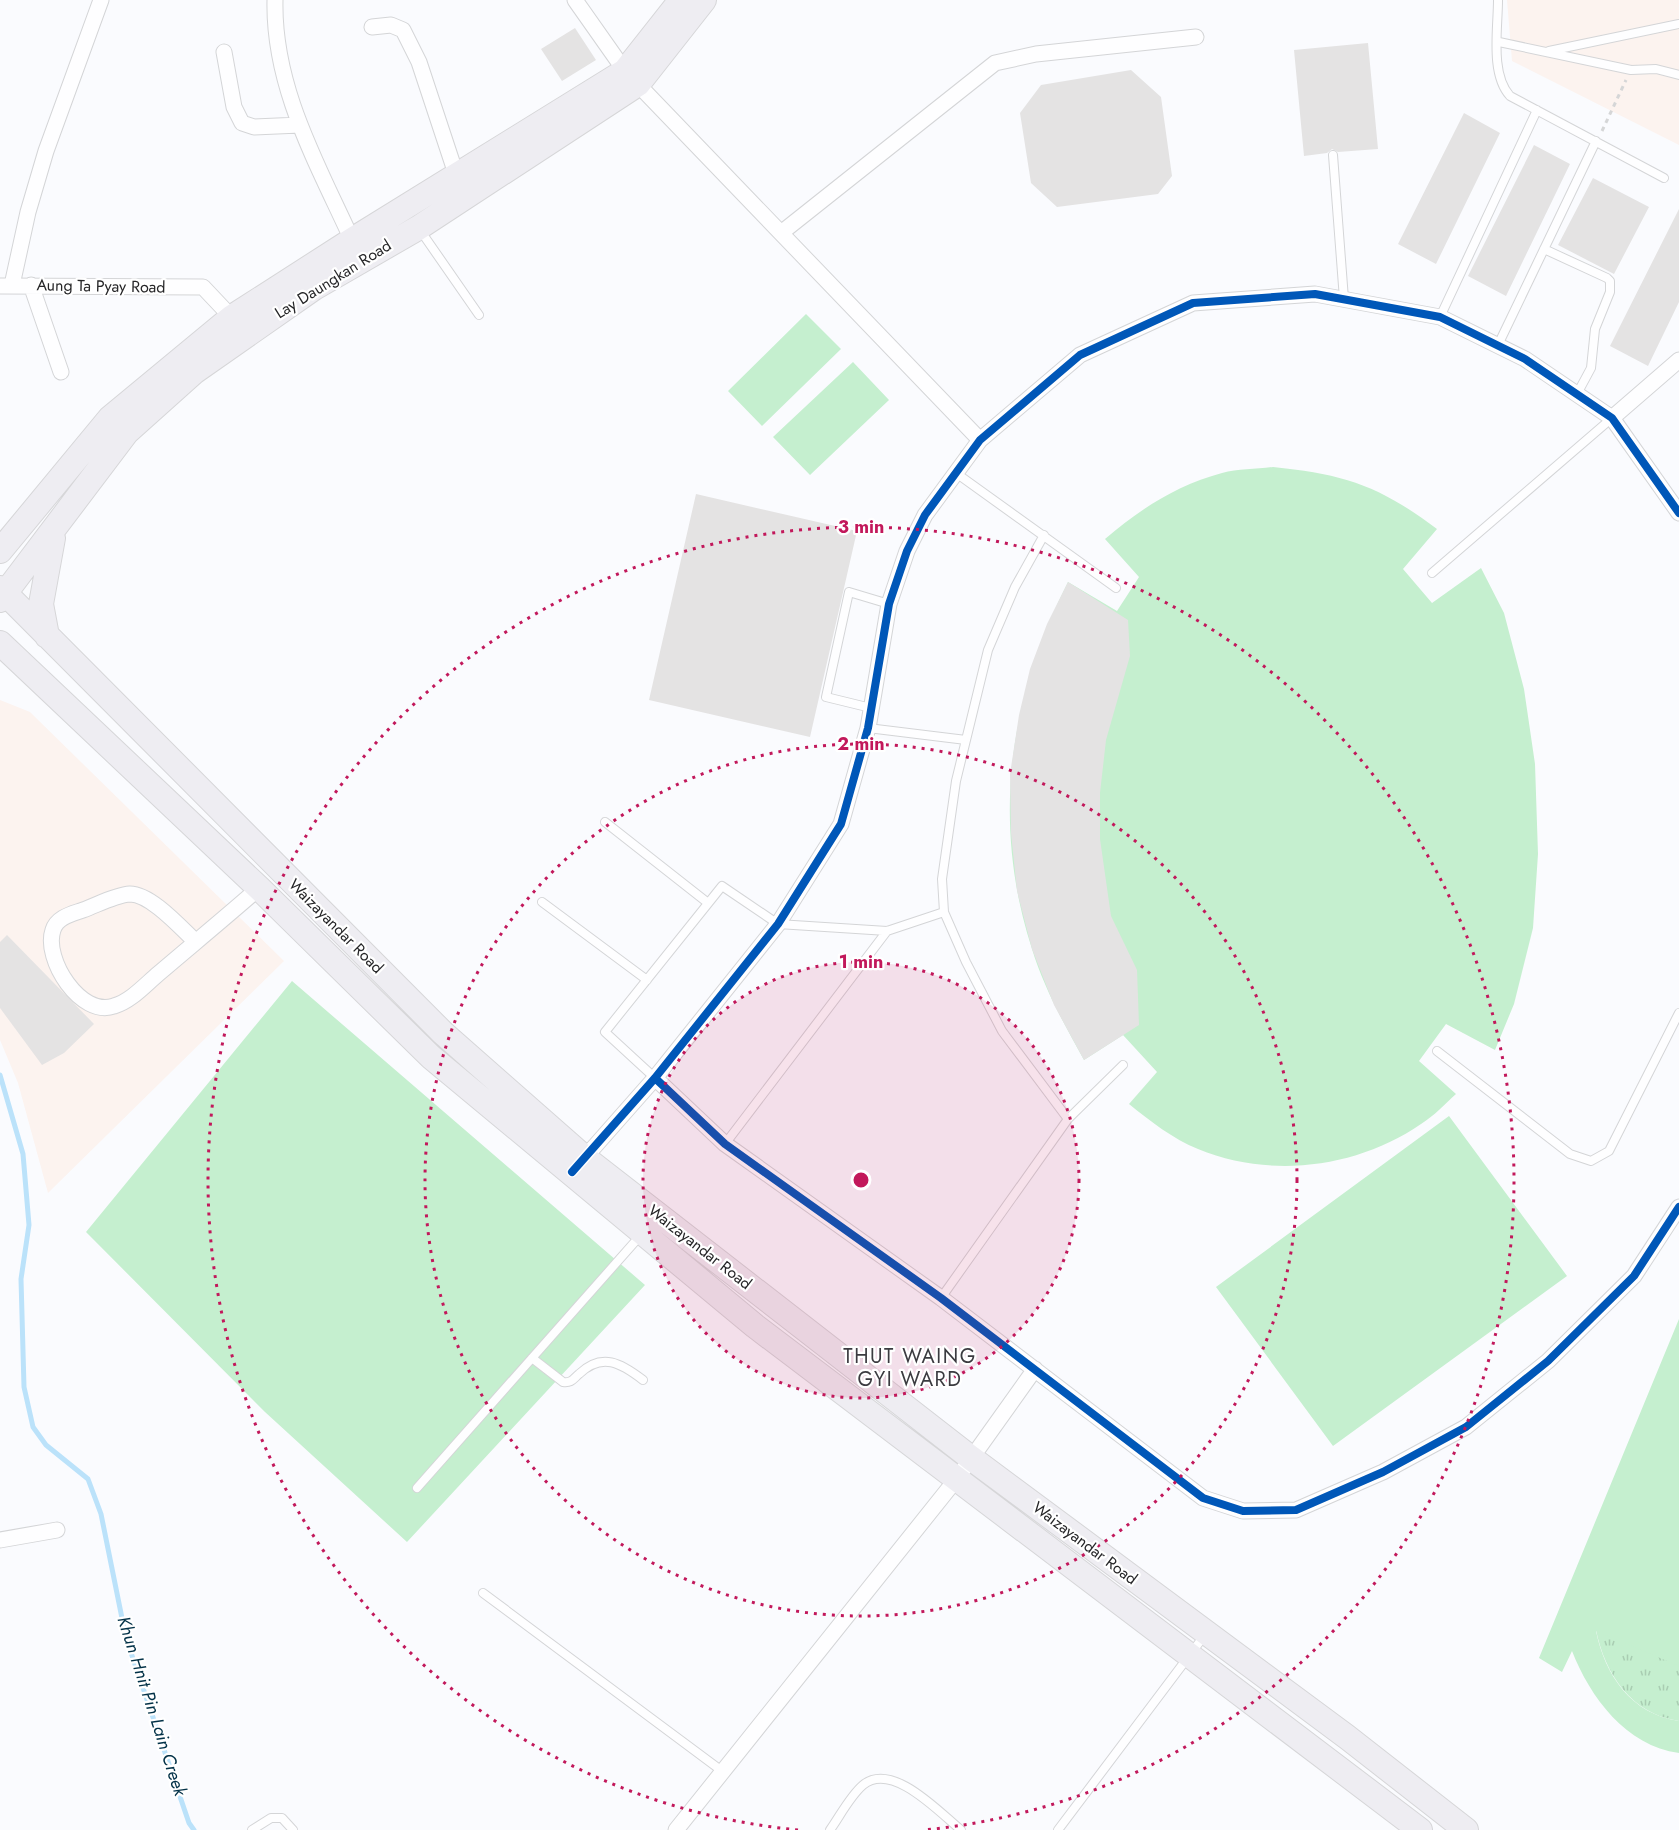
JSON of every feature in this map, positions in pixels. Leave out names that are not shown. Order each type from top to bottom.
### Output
[{"type":"main road","name":"Lay Daungkan Road","points":[[632,78],[681,0]]},
{"type":"main road","name":"Lay Daungkan Road","points":[[0,551],[110,418],[240,325],[352,240],[411,218],[632,78],[704,0]]},
{"type":"main road","name":"Lay Daungkan Road","points":[[2,594],[127,432],[194,372],[240,325],[362,258],[457,177],[562,122]]},
{"type":"main road","points":[[0,526],[31,514]]},
{"type":"main road","points":[[46,636],[41,604],[55,528]]},
{"type":"main road","name":"Waizayandar Road","points":[[2,594],[443,1033],[579,1165],[643,1232],[755,1326],[1207,1633],[1466,1830]]},
{"type":"main road","name":"Waizayandar Road","points":[[0,643],[260,888],[431,1057],[579,1165],[964,1467],[1188,1656],[1420,1830]]},
{"type":"main road","points":[[0,667],[27,669]]},
{"type":"main road","points":[[1242,1696],[1261,1673]]},
{"type":"street","points":[[6,286],[46,151],[101,0]]},
{"type":"street","points":[[275,0],[284,78],[300,126],[352,240]]},
{"type":"street","points":[[575,0],[632,78],[980,440]]},
{"type":"street","points":[[372,27],[391,26],[403,30],[419,62],[457,177]]},
{"type":"street","points":[[781,233],[995,63],[1036,54],[1196,37]]},
{"type":"street","points":[[224,52],[234,107],[242,123],[254,127],[300,126]]},
{"type":"street","points":[[31,285],[61,372]]},
{"type":"street","name":"Aung Ta Pyay Road","points":[[6,286],[203,287],[240,325]]},
{"type":"street","points":[[579,1165],[655,1078],[778,924],[841,824],[868,728],[889,604],[907,551],[925,515],[980,440],[1080,355],[1193,303],[1315,294],[1440,317],[1525,359],[1612,418],[1679,513]]},
{"type":"street","points":[[1612,418],[1679,360]]},
{"type":"street","points":[[196,942],[155,906],[138,895],[131,894],[65,917],[53,928],[52,938],[54,957],[70,987],[81,999],[100,1009],[125,1001],[196,942],[260,888]]},
{"type":"street","points":[[655,1078],[725,1144],[941,1298],[1203,1498],[1243,1511],[1296,1510],[1383,1472],[1466,1427],[1548,1361],[1634,1276],[1679,1207]]},
{"type":"street","points":[[676,1830],[964,1467],[1035,1369]]},
{"type":"street","points":[[0,1540],[57,1530]]},
{"type":"lane","points":[[1498,0],[1499,74],[1504,89],[1510,96],[1664,178]]},
{"type":"lane","points":[[1545,52],[1679,24]]},
{"type":"lane","points":[[1499,42],[1631,70],[1656,69],[1679,75]]},
{"type":"lane","points":[[1440,317],[1537,110]]},
{"type":"lane","points":[[1498,345],[1596,141]]},
{"type":"lane","points":[[1333,155],[1344,299]]},
{"type":"lane","points":[[411,218],[479,315]]},
{"type":"lane","points":[[1544,249],[1607,278],[1611,284],[1595,328],[1591,368],[1577,394]]},
{"type":"lane","points":[[1432,573],[1612,418]]},
{"type":"lane","points":[[956,474],[1116,588]]},
{"type":"lane","points":[[1044,535],[1015,587],[988,650],[956,781],[942,879],[944,912],[966,962],[1002,1032],[1068,1119]]},
{"type":"lane","points":[[872,708],[826,697],[849,592],[889,604]]},
{"type":"lane","points":[[868,728],[966,740]]},
{"type":"lane","points":[[605,822],[708,903]]},
{"type":"lane","points":[[655,1078],[604,1032],[722,886],[778,924],[887,931],[944,912]]},
{"type":"lane","points":[[542,902],[647,980]]},
{"type":"lane","points":[[725,1144],[887,931]]},
{"type":"lane","points":[[1437,1051],[1570,1154],[1591,1161],[1609,1151],[1679,1013]]},
{"type":"lane","points":[[941,1298],[1068,1119],[1122,1065]]},
{"type":"lane","points":[[417,1488],[643,1232]]},
{"type":"lane","points":[[532,1358],[563,1382],[573,1381],[593,1363],[608,1360],[625,1366],[643,1380]]},
{"type":"lane","points":[[483,1593],[722,1772]]},
{"type":"lane","points":[[1058,1830],[1207,1633]]},
{"type":"lane","points":[[830,1830],[864,1785],[881,1777],[903,1783],[961,1830]]},
{"type":"lane","points":[[252,1830],[271,1818],[282,1818],[293,1830]]},
{"type":"path","points":[[1596,141],[1631,70]]},
{"type":"shaded area","points":[[1507,0],[1679,0],[1679,145],[1512,61]]},
{"type":"shaded area","points":[[0,700],[30,712],[284,961],[48,1193],[18,1083],[0,1040]]},
{"type":"green space","points":[[806,314],[841,349],[762,426],[728,391]]},
{"type":"green space","points":[[853,362],[889,400],[810,475],[773,437]]},
{"type":"green space","points":[[1273,467],[1321,474],[1360,484],[1397,502],[1437,529],[1403,569],[1432,603],[1481,568],[1504,613],[1524,689],[1535,764],[1538,854],[1533,928],[1514,1004],[1495,1050],[1446,1024],[1419,1061],[1456,1094],[1435,1114],[1396,1139],[1369,1151],[1342,1159],[1284,1166],[1255,1164],[1198,1149],[1171,1135],[1129,1104],[1157,1072],[1123,1035],[1084,1060],[1048,992],[1032,949],[1019,902],[1012,855],[1010,808],[1012,762],[1020,716],[1032,671],[1048,626],[1068,582],[1117,611],[1139,577],[1105,539],[1146,508],[1190,484],[1228,472]]},
{"type":"green space","points":[[292,981],[645,1285],[407,1542],[265,1412],[86,1232]]},
{"type":"green space","points":[[1449,1116],[1567,1276],[1333,1446],[1216,1287]]},
{"type":"green space","points":[[1679,1319],[1679,1666],[1596,1631],[1606,1663],[1623,1690],[1647,1710],[1679,1721],[1679,1753],[1642,1741],[1612,1717],[1589,1685],[1572,1651],[1562,1672],[1539,1658]]},
{"type":"green space","points":[[1679,1401],[1679,1721],[1647,1710],[1623,1689],[1606,1662],[1596,1630]]},
{"type":"building","points":[[575,28],[596,60],[562,81],[541,49]]},
{"type":"building","points":[[1368,43],[1378,149],[1338,152],[1332,149],[1327,153],[1304,156],[1294,50]]},
{"type":"building","points":[[1131,70],[1161,97],[1172,176],[1158,194],[1057,207],[1031,183],[1020,113],[1041,85]]},
{"type":"building","points":[[1464,113],[1500,133],[1436,264],[1398,244]]},
{"type":"building","points":[[1534,145],[1570,164],[1506,296],[1468,276]]},
{"type":"building","points":[[1593,178],[1649,207],[1614,274],[1558,245]]},
{"type":"building","points":[[1679,209],[1679,302],[1648,366],[1610,346]]},
{"type":"building","points":[[696,494],[857,531],[810,737],[649,700]]},
{"type":"building","points":[[1068,582],[1128,620],[1130,656],[1106,740],[1100,793],[1100,839],[1111,916],[1137,970],[1139,1025],[1084,1060],[1054,1005],[1032,949],[1017,891],[1011,833],[1010,774],[1019,715],[1030,669],[1047,624]]},
{"type":"building","points":[[7,935],[94,1024],[64,1053],[42,1065],[0,1008],[0,942]]},
{"type":"waterway","name":"Khun Hnit Pin Lain Creek","points":[[0,1075],[23,1154],[29,1225],[21,1279],[24,1387],[33,1427],[46,1445],[88,1479],[101,1514],[126,1638],[189,1823],[194,1830]]},
{"type":"cycle path","points":[[572,1172],[655,1078],[778,924],[841,824],[868,728],[889,604],[907,551],[925,515],[980,440],[1080,355],[1193,303],[1315,294],[1440,317],[1525,359],[1612,418],[1679,513]]},
{"type":"cycle path","points":[[655,1078],[725,1144],[941,1298],[1203,1498],[1243,1511],[1296,1510],[1383,1472],[1466,1427],[1548,1361],[1634,1276],[1679,1207]]},
{"type":"district","name":"THUT WAING GYI WARD","points":[[910,1368]]}]
